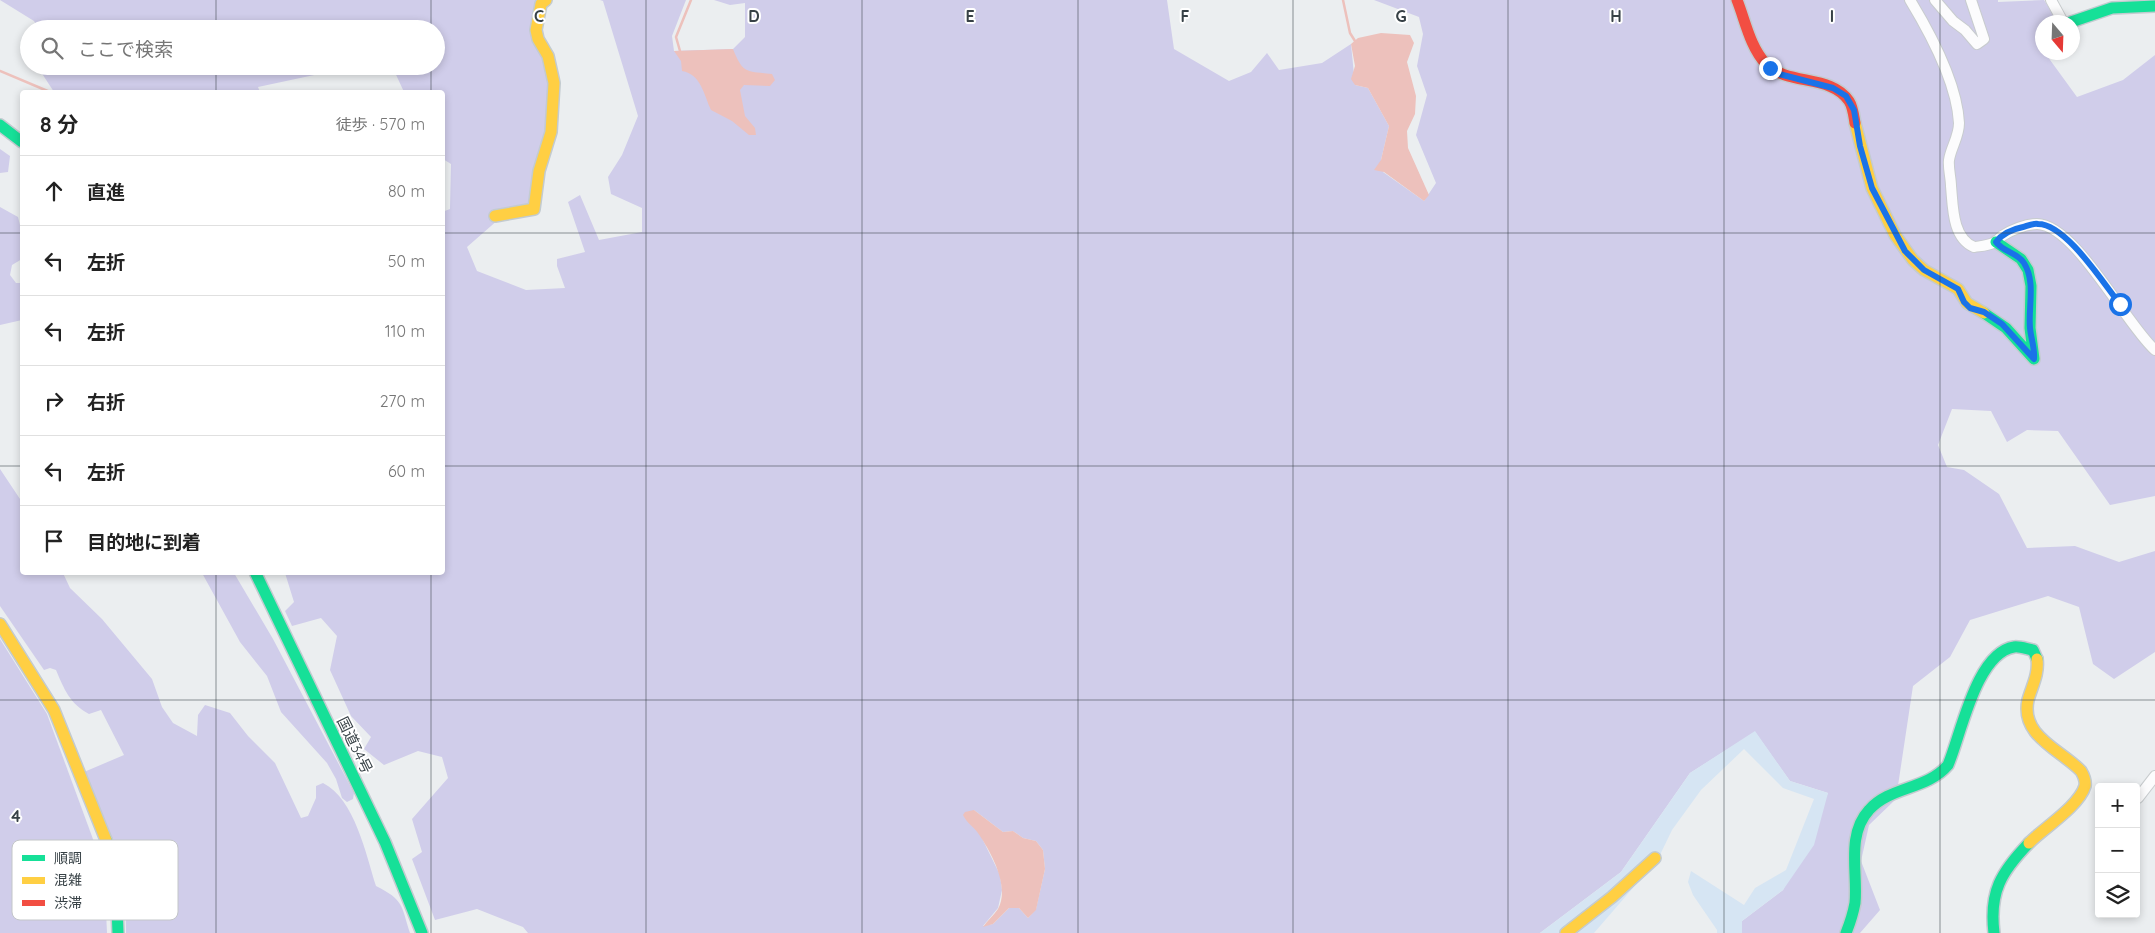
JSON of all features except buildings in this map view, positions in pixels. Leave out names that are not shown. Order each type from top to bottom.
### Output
[{"type":"main road","points":[[495,216],[534,209],[539,171],[551,132],[554,83],[548,56],[538,39],[536,30],[540,4],[546,0]]},
{"type":"main road","points":[[1737,0],[1759,52],[1770,68],[1779,74],[1833,88],[1846,96],[1850,102],[1872,188],[1895,235],[1913,260],[1936,278],[1958,289],[1964,302],[1970,308],[1984,312],[2002,324],[2034,359],[2030,330],[2031,292],[2024,262],[1996,242]]},
{"type":"main road","points":[[2080,18],[2109,7],[2139,4],[2155,6]]},
{"type":"main road","points":[[0,125],[20,140]]},
{"type":"main road","name":"国道34号","points":[[256,575],[385,842],[422,933]]},
{"type":"main road","points":[[0,624],[40,683],[54,710],[106,840]]},
{"type":"main road","points":[[1846,933],[1853,914],[1857,888],[1856,846],[1861,821],[1882,799],[1930,780],[1942,772],[1953,755],[1960,730],[1983,674],[2000,653],[2015,646],[2033,650],[2038,662],[2028,701],[2027,714],[2035,733],[2082,772],[2086,782],[2084,789],[2074,802],[2037,835],[1998,883],[1993,898],[1994,933]]},
{"type":"main road","points":[[1566,933],[1612,897],[1655,858]]},
{"type":"main road","points":[[117,920],[118,933]]},
{"type":"street","points":[[1910,0],[1937,49],[1951,87],[1959,122],[1957,139],[1949,160],[1955,220],[1959,232],[1969,244],[1974,246],[1996,242],[2000,237],[2018,228],[2037,224],[2057,231],[2073,246],[2120,304],[2146,343],[2155,350]]},
{"type":"street","points":[[1935,0],[1977,44],[1984,38],[1971,0]]},
{"type":"street","points":[[2051,0],[2060,15]]},
{"type":"street","points":[[2140,795],[2155,776]]},
{"type":"shaded area","points":[[0,0],[536,0],[531,36],[548,69],[547,129],[528,213],[499,219],[467,247],[477,271],[526,290],[565,288],[557,266],[557,259],[585,252],[568,202],[580,195],[599,240],[642,232],[642,208],[611,194],[608,177],[622,155],[638,116],[603,1],[600,0],[686,0],[672,36],[674,51],[733,49],[745,37],[745,3],[730,5],[714,0],[1167,0],[1174,49],[1229,81],[1251,72],[1267,53],[1279,70],[1322,63],[1351,44],[1355,85],[1368,88],[1389,126],[1381,160],[1383,172],[1424,201],[1436,183],[1416,135],[1427,95],[1417,66],[1423,34],[1419,17],[1374,0],[1998,0],[1998,2],[2044,0],[2054,15],[2035,15],[2035,60],[2050,60],[2077,97],[2123,80],[2155,55],[2155,496],[2110,505],[2058,431],[2027,430],[2007,442],[1991,411],[1952,409],[1938,445],[1947,467],[1964,470],[1999,494],[2027,548],[2075,546],[2119,562],[2155,551],[2155,652],[2114,679],[2093,664],[2079,607],[2048,596],[1970,620],[1950,657],[1913,686],[1896,799],[1869,825],[1861,861],[1880,910],[1860,933],[1742,933],[1742,921],[1783,890],[1828,793],[1790,781],[1755,732],[1690,773],[1621,872],[1540,933],[528,933],[523,927],[477,909],[435,920],[412,859],[422,852],[412,819],[448,778],[442,757],[418,751],[384,765],[364,749],[371,737],[351,716],[330,670],[337,636],[321,618],[292,626],[285,611],[294,602],[286,575],[445,575],[445,211],[450,209],[451,164],[445,160],[445,90],[403,90],[396,75],[445,75],[445,20],[32,20]],"holes":[[[974,810],[1003,832],[1013,831],[1023,838],[1036,841],[1043,850],[1045,869],[1036,909],[1028,918],[1019,908],[1009,908],[993,924],[983,926],[998,908],[1002,890],[1000,875],[980,834]]]},
{"type":"shaded area","points":[[1381,33],[1410,35],[1414,43],[1407,62],[1416,96],[1415,114],[1407,131],[1408,148],[1429,195],[1424,201],[1384,172],[1374,170],[1381,160],[1389,126],[1368,88],[1355,85],[1351,79],[1355,66],[1351,44],[1358,38]]},
{"type":"shaded area","points":[[733,49],[746,70],[772,74],[775,80],[770,86],[744,85],[740,90],[745,116],[755,128],[756,135],[749,135],[732,121],[711,110],[698,81],[694,76],[682,71],[681,61],[674,51]]},
{"type":"shaded area","points":[[43,75],[314,75],[258,87],[259,90],[53,90]]},
{"type":"shaded area","points":[[0,149],[10,156],[8,172],[0,173]]},
{"type":"shaded area","points":[[0,207],[18,217],[20,225],[20,260],[12,265],[10,275],[16,283],[20,283],[20,320],[0,325]]},
{"type":"shaded area","points":[[0,469],[20,499],[20,575],[64,575],[70,588],[102,619],[152,679],[162,707],[173,723],[197,736],[198,715],[205,705],[230,713],[248,736],[275,763],[301,818],[308,816],[316,798],[316,786],[323,783],[334,791],[343,801],[358,829],[376,886],[392,895],[400,904],[410,933],[126,933],[126,920],[178,920],[178,840],[112,840],[84,772],[124,755],[101,710],[89,714],[72,701],[56,670],[50,668],[44,670],[0,606]]},
{"type":"shaded area","points":[[203,575],[235,575],[273,639],[354,793],[353,799],[347,802],[342,798],[336,779],[327,763],[281,712],[267,676],[240,642]]},
{"type":"shaded area","points":[[0,639],[47,714],[93,840],[12,840],[12,920],[106,920],[107,933],[0,933]]},
{"type":"shaded area","points":[[974,810],[1003,832],[1013,831],[1023,838],[1036,841],[1043,850],[1045,869],[1036,910],[1028,918],[1019,908],[1009,908],[993,924],[983,927],[998,909],[1002,891],[998,871],[990,852],[978,833],[963,815],[965,812]]},
{"type":"sand","points":[[1755,731],[1790,781],[1828,793],[1814,845],[1783,890],[1742,921],[1742,933],[1717,933],[1717,930],[1693,895],[1688,882],[1691,871],[1744,905],[1755,888],[1786,870],[1814,799],[1783,788],[1744,749],[1701,790],[1672,830],[1658,859],[1594,933],[1540,933],[1621,872],[1690,773]]},
{"type":"waterway","points":[[680,51],[676,37],[691,0]]},
{"type":"waterway","points":[[1343,0],[1350,33],[1355,41]]},
{"type":"waterway","points":[[0,71],[45,90]]},
{"type":"traffic: fast","points":[[2080,19],[2112,8],[2155,6]]},
{"type":"traffic: fast","points":[[0,125],[20,140]]},
{"type":"traffic: fast","points":[[1984,313],[2006,328],[2034,359],[2030,328],[2031,286],[2028,270],[2021,259],[1996,242]]},
{"type":"traffic: fast","points":[[256,575],[385,842],[422,933]]},
{"type":"traffic: fast","points":[[1846,933],[1855,903],[1855,843],[1862,820],[1869,810],[1887,796],[1930,779],[1948,765],[1972,697],[1989,664],[2001,653],[2014,647],[2033,650],[2037,659]]},
{"type":"traffic: fast","points":[[1994,933],[1993,906],[1995,894],[2004,873],[2029,843]]},
{"type":"traffic: fast","points":[[117,920],[118,933]]},
{"type":"traffic: slow","points":[[495,216],[534,209],[539,171],[551,132],[554,83],[548,56],[538,39],[536,30],[541,4],[546,0]]},
{"type":"traffic: slow","points":[[1855,123],[1872,188],[1895,235],[1913,260],[1924,270],[1958,289],[1967,303],[1984,313]]},
{"type":"traffic: slow","points":[[0,624],[54,710],[106,840]]},
{"type":"traffic: slow","points":[[2029,843],[2069,809],[2085,786],[2081,771],[2044,741],[2030,723],[2027,713],[2028,700],[2036,675],[2037,659]]},
{"type":"traffic: slow","points":[[1566,933],[1612,897],[1655,858]]},
{"type":"traffic: jam","points":[[1737,0],[1752,42],[1766,64],[1775,71],[1786,75],[1832,87],[1849,101],[1855,123]]},
{"type":"route","points":[[1770,68],[1779,74],[1833,88],[1846,96],[1854,110],[1860,146],[1872,188],[1888,222],[1905,251],[1924,270],[1958,289],[1964,302],[1970,308],[1984,312],[2002,324],[2034,359],[2033,340],[2030,330],[2031,292],[2027,272],[2024,262],[2015,254],[1999,246],[1996,242],[2000,237],[2018,228],[2037,224],[2046,225],[2057,231],[2073,246],[2120,304]]}]
